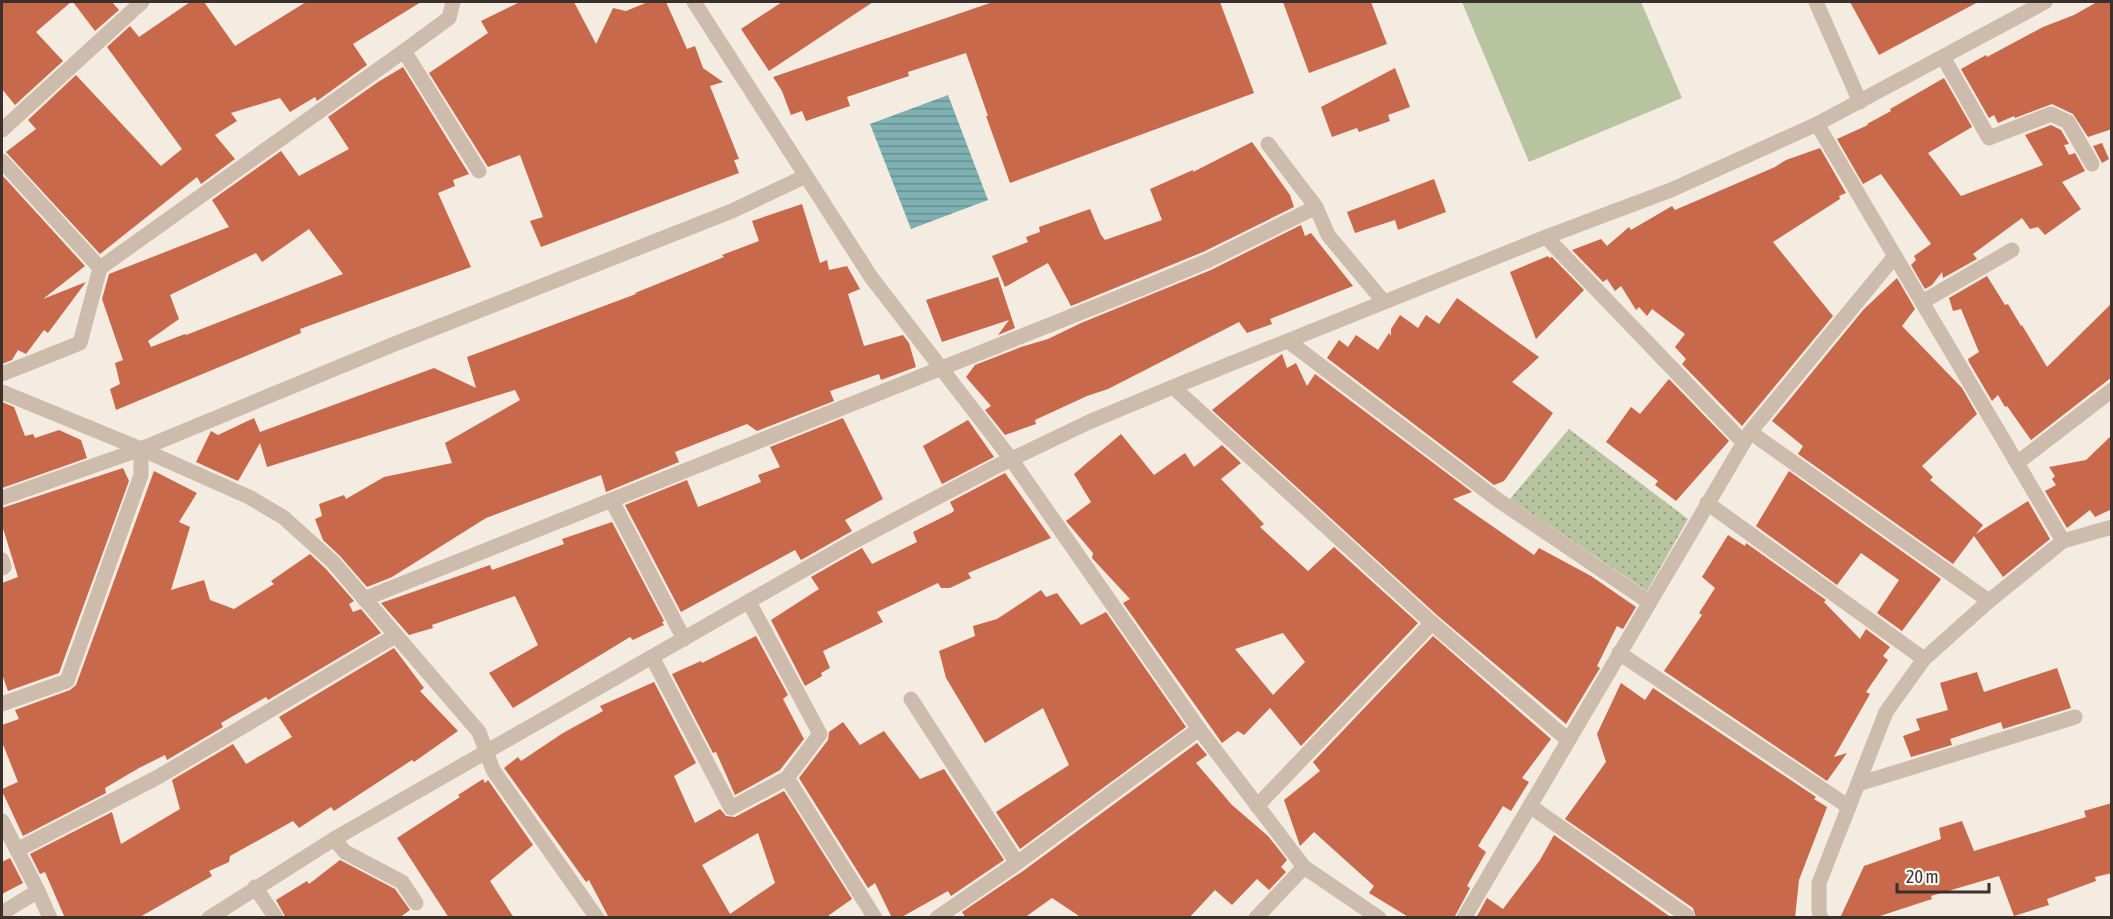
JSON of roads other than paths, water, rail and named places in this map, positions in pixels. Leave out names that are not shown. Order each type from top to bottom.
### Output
[{"type":"street","points":[[2,130],[142,2]]},
{"type":"street","points":[[2,374],[80,343],[100,268],[448,18],[453,2]]},
{"type":"street","points":[[694,2],[872,277],[1011,459],[1199,729],[1304,867],[1379,918]]},
{"type":"street","points":[[1816,2],[1860,102]]},
{"type":"street","points":[[209,918],[334,839],[849,544],[1011,459],[1089,422],[1173,387],[1546,237],[1671,190],[1817,124],[2045,2]]},
{"type":"street","points":[[404,51],[479,171]]},
{"type":"street","points":[[1943,57],[1989,138],[2051,114],[2068,122],[2092,164]]},
{"type":"street","points":[[1817,124],[2063,541]]},
{"type":"street","points":[[1268,144],[1316,207],[1328,235],[1384,302]]},
{"type":"street","points":[[2,160],[100,268]]},
{"type":"street","points":[[2,498],[141,449],[392,345],[732,212],[806,176]]},
{"type":"street","points":[[364,598],[612,501],[1207,261],[1316,207]]},
{"type":"street","points":[[1546,237],[1747,437],[1989,601]]},
{"type":"street","points":[[1922,302],[2012,250]]},
{"type":"street","points":[[1464,918],[1747,437],[1895,256]]},
{"type":"street","points":[[1288,341],[1498,500],[1649,602]]},
{"type":"street","points":[[1173,387],[1432,623],[1568,740]]},
{"type":"street","points":[[2018,463],[2112,390]]},
{"type":"street","points":[[2,392],[141,449],[249,497],[283,517],[333,562],[478,732],[493,770],[597,918]]},
{"type":"street","points":[[2,704],[67,681],[141,475],[141,449]]},
{"type":"street","points":[[612,501],[684,639]]},
{"type":"street","points":[[1707,503],[1924,659]]},
{"type":"street","points":[[1821,918],[1819,883],[1886,712],[1924,659],[1989,601],[2063,541],[2112,527]]},
{"type":"street","points":[[2,560],[4,567],[2,568]]},
{"type":"street","points":[[652,657],[731,808],[787,778],[820,734],[749,602]]},
{"type":"street","points":[[1257,806],[1432,623]]},
{"type":"street","points":[[17,850],[158,777],[395,636]]},
{"type":"street","points":[[1619,653],[1849,807]]},
{"type":"street","points":[[911,699],[1017,863]]},
{"type":"street","points":[[1858,784],[2075,717]]},
{"type":"street","points":[[937,918],[1017,863],[1199,729]]},
{"type":"street","points":[[787,778],[875,918]]},
{"type":"street","points":[[1530,806],[1687,916],[1686,918]]},
{"type":"street","points":[[2,821],[51,918]]},
{"type":"street","points":[[334,839],[345,852],[402,882],[416,903]]},
{"type":"street","points":[[1256,918],[1304,867]]},
{"type":"street","points":[[255,887],[276,918]]},
{"type":"street","points":[[2,913],[38,891]]},
{"type":"water","points":[[948,95],[988,200],[911,229],[870,124]]}]
